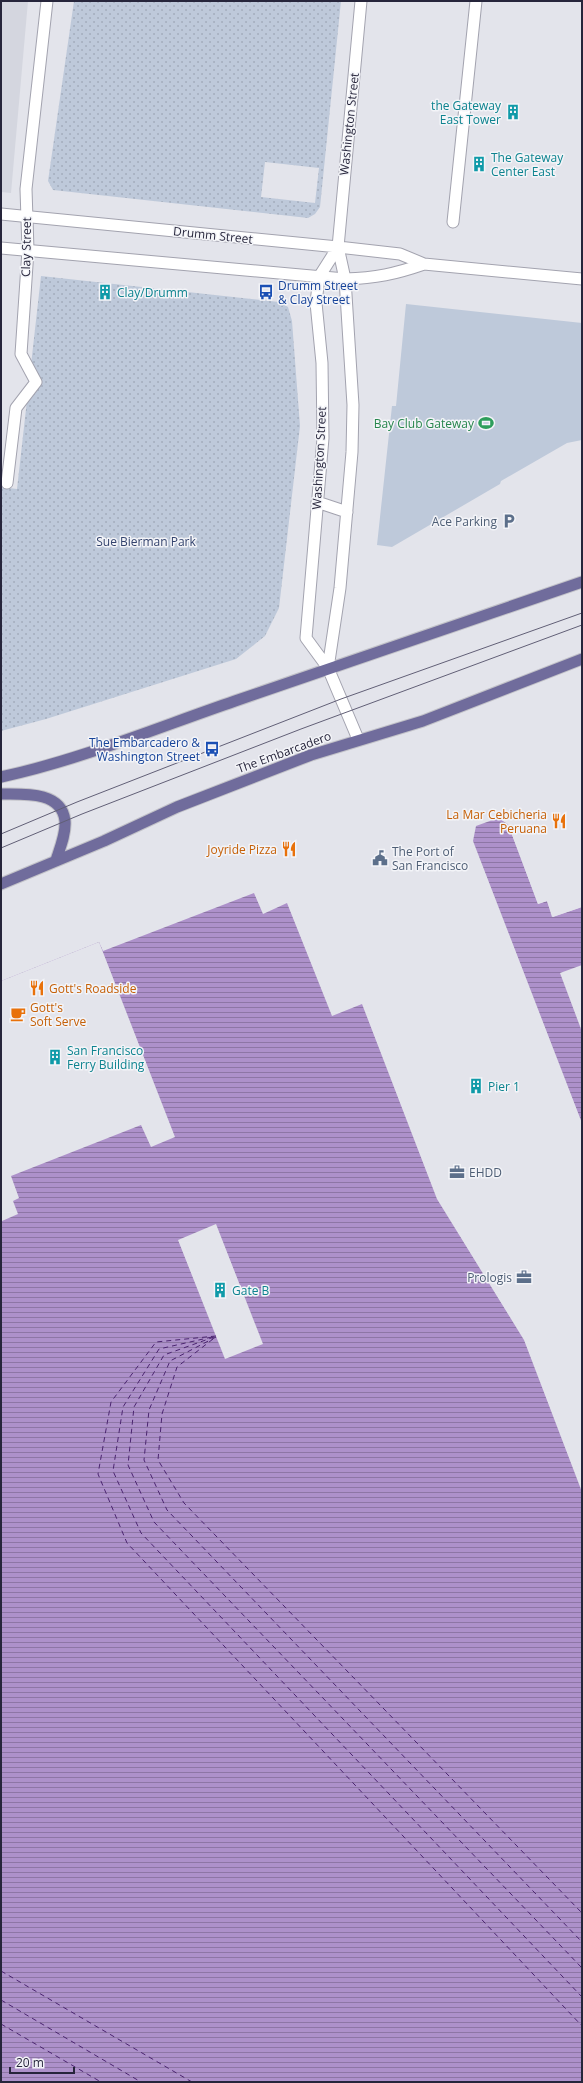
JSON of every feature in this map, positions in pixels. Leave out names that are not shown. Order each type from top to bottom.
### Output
[{"type":"main road","points":[[1,777],[105,746],[328,668],[582,582]]},
{"type":"main road","name":"The Embarcadero","points":[[1,884],[104,841],[177,807],[311,755],[358,739],[423,721],[582,659]]},
{"type":"main road","points":[[1,794],[41,796],[53,800],[60,809],[65,822],[56,860]]},
{"type":"street","name":"Clay Street","points":[[7,483],[16,408],[36,382],[21,354],[28,250],[26,189],[47,1]]},
{"type":"street","name":"Washington Street","points":[[328,668],[340,588],[352,452],[353,405],[345,279],[338,247],[361,1]]},
{"type":"street","points":[[452,222],[476,1]]},
{"type":"street","name":"Drumm Street","points":[[1,214],[338,247],[400,254],[424,264],[582,279]]},
{"type":"street","name":"Washington Street","points":[[338,247],[319,277],[316,303],[322,363],[323,438],[306,638],[328,668],[358,739]]},
{"type":"street","name":"Drumm Street","points":[[1,248],[345,279],[371,278],[394,274],[424,264]]},
{"type":"street","points":[[317,502],[347,512]]},
{"type":"shaded area","points":[[1,1],[28,1],[11,193],[1,192]]},
{"type":"shaded area","points":[[498,818],[508,824],[538,904],[547,901],[553,917],[582,907],[582,1123],[473,841],[476,826]]},
{"type":"shaded area","points":[[254,893],[263,914],[287,903],[332,1016],[362,1004],[437,1199],[524,1340],[582,1492],[582,2082],[1,2082],[1,981],[99,942],[103,951]]},
{"type":"green space","points":[[74,1],[341,1],[320,207],[315,214],[308,218],[53,190],[48,181]],"holes":[[[265,162],[319,168],[315,203],[261,197]]]},
{"type":"green space","name":"Sue Bierman Park","points":[[41,276],[279,302],[288,307],[292,321],[300,426],[279,608],[265,636],[236,659],[46,719],[1,731],[1,487],[17,489]]},
{"type":"green space","name":"Bay Club Gateway","points":[[406,304],[582,323],[582,440],[567,443],[392,547],[377,545],[392,406],[396,406]]},
{"type":"pier","points":[[496,816],[499,816],[510,823],[539,902],[548,899],[554,915],[582,905],[582,907],[552,917],[547,901],[538,904],[508,824]]},
{"type":"pier","points":[[99,942],[175,1137],[151,1147],[141,1125],[11,1176],[19,1198],[13,1201],[18,1214],[2,1221],[1,981]]},
{"type":"pier","points":[[582,965],[582,1029],[581,1029],[560,973]]},
{"type":"pier","points":[[216,1224],[263,1344],[225,1359],[178,1240]]},
{"type":"ferry route","points":[[216,1336],[156,1342],[111,1402],[98,1474],[127,1543],[582,2026]]},
{"type":"ferry route","points":[[212,1337],[159,1349],[123,1407],[113,1471],[141,1533],[582,1997]]},
{"type":"ferry route","points":[[214,1337],[164,1355],[134,1407],[128,1465],[154,1522],[582,1968]]},
{"type":"ferry route","points":[[216,1337],[170,1361],[149,1410],[144,1460],[167,1510],[582,1942]]},
{"type":"ferry route","points":[[213,1339],[177,1367],[162,1414],[158,1460],[184,1503],[582,1913]]},
{"type":"ferry route","points":[[1,1971],[192,2082]]},
{"type":"ferry route","points":[[1,2000],[141,2082]]},
{"type":"ferry route","points":[[1,2024],[101,2082]]},
{"type":"tram line","points":[[1,834],[77,802],[341,699],[582,613]]},
{"type":"tram line","points":[[1,848],[82,814],[301,729],[582,625]]},
{"type":"place","name":"the Gateway East Tower","points":[[513,112]]},
{"type":"place","name":"The Gateway Center East","points":[[479,164]]},
{"type":"place","name":"Clay/Drumm","points":[[105,292]]},
{"type":"place","name":"Drumm Street & Clay Street","points":[[266,292]]},
{"type":"place","name":"Bay Club Gateway","points":[[486,423]]},
{"type":"place","name":"Ace Parking","points":[[509,521]]},
{"type":"place","name":"The Embarcadero & Washington Street","points":[[212,749]]},
{"type":"place","name":"La Mar Cebicheria Peruana","points":[[559,821]]},
{"type":"place","name":"Joyride Pizza","points":[[289,849]]},
{"type":"place","name":"The Port of San Francisco","points":[[380,858]]},
{"type":"place","name":"Gott's Roadside","points":[[37,988]]},
{"type":"place","name":"Gott's Soft Serve","points":[[18,1014]]},
{"type":"place","name":"San Francisco Ferry Building","points":[[55,1057]]},
{"type":"place","name":"Pier 1","points":[[476,1086]]},
{"type":"place","name":"EHDD","points":[[457,1172]]},
{"type":"place","name":"Prologis","points":[[524,1277]]},
{"type":"place","name":"Gate B","points":[[220,1290]]}]
